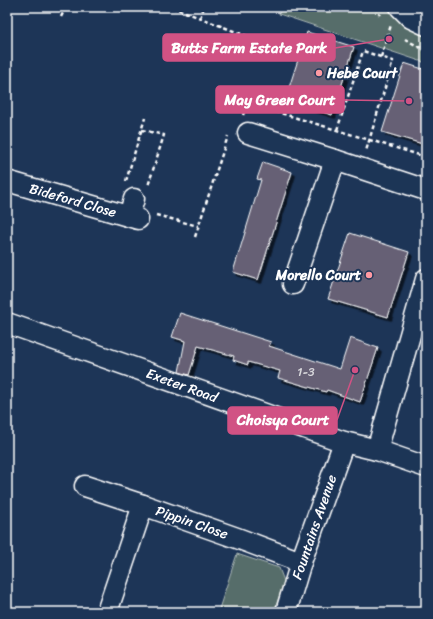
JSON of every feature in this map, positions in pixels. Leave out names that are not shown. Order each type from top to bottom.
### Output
[{"type":"street","points":[[396,14],[411,18],[426,25]]},
{"type":"street","points":[[243,131],[426,190]]},
{"type":"street","points":[[293,284],[335,160]]},
{"type":"street","name":"Bideford Close","points":[[7,182],[132,204]]},
{"type":"street","points":[[377,450],[426,279]]},
{"type":"street","name":"Exeter Road","points":[[7,324],[344,442],[377,450],[426,467]]},
{"type":"street","name":"Fountains Avenue","points":[[286,612],[301,562],[344,442]]},
{"type":"street","points":[[85,486],[143,505]]},
{"type":"street","name":"Pippin Close","points":[[107,612],[143,505],[301,562]]},
{"type":"path","points":[[61,17],[66,7]]},
{"type":"path","points":[[172,7],[257,40]]},
{"type":"path","points":[[200,18],[204,7]]},
{"type":"path","points":[[381,57],[396,14]]},
{"type":"path","points":[[337,130],[363,51],[393,61],[360,168]]},
{"type":"path","points":[[195,237],[230,130],[243,131],[247,103],[426,157]]},
{"type":"path","points":[[132,204],[145,118]]},
{"type":"path","points":[[132,204],[164,135],[142,130]]},
{"type":"path","points":[[132,204],[156,215],[198,226]]},
{"type":"green space","points":[[282,7],[426,7],[426,63],[279,14]]},
{"type":"green space","points":[[237,554],[279,568],[284,581],[274,612],[218,612]]},
{"type":"building","name":"Hebe Court","points":[[307,32],[354,47],[332,115],[285,100]]},
{"type":"building","points":[[404,63],[426,70],[426,145],[382,132]]},
{"type":"building","points":[[263,162],[292,172],[258,280],[233,272],[261,180],[257,179]]},
{"type":"building","name":"Morello Court","points":[[350,233],[409,252],[388,317],[328,299]]},
{"type":"building","points":[[180,313],[271,342],[269,346],[340,369],[350,338],[378,348],[360,402],[327,390],[326,392],[278,378],[280,371],[248,362],[248,365],[233,360],[234,356],[198,346],[189,375],[179,372],[185,341],[172,337]]},
{"type":"place","name":"Butts Farm Estate Park","points":[[389,39]]},
{"type":"place","name":"Hebe Court","points":[[319,73]]},
{"type":"place","name":"May Green Court","points":[[409,101]]},
{"type":"place","name":"Morello Court","points":[[369,275]]},
{"type":"place","name":"Choisya Court","points":[[355,370]]}]
